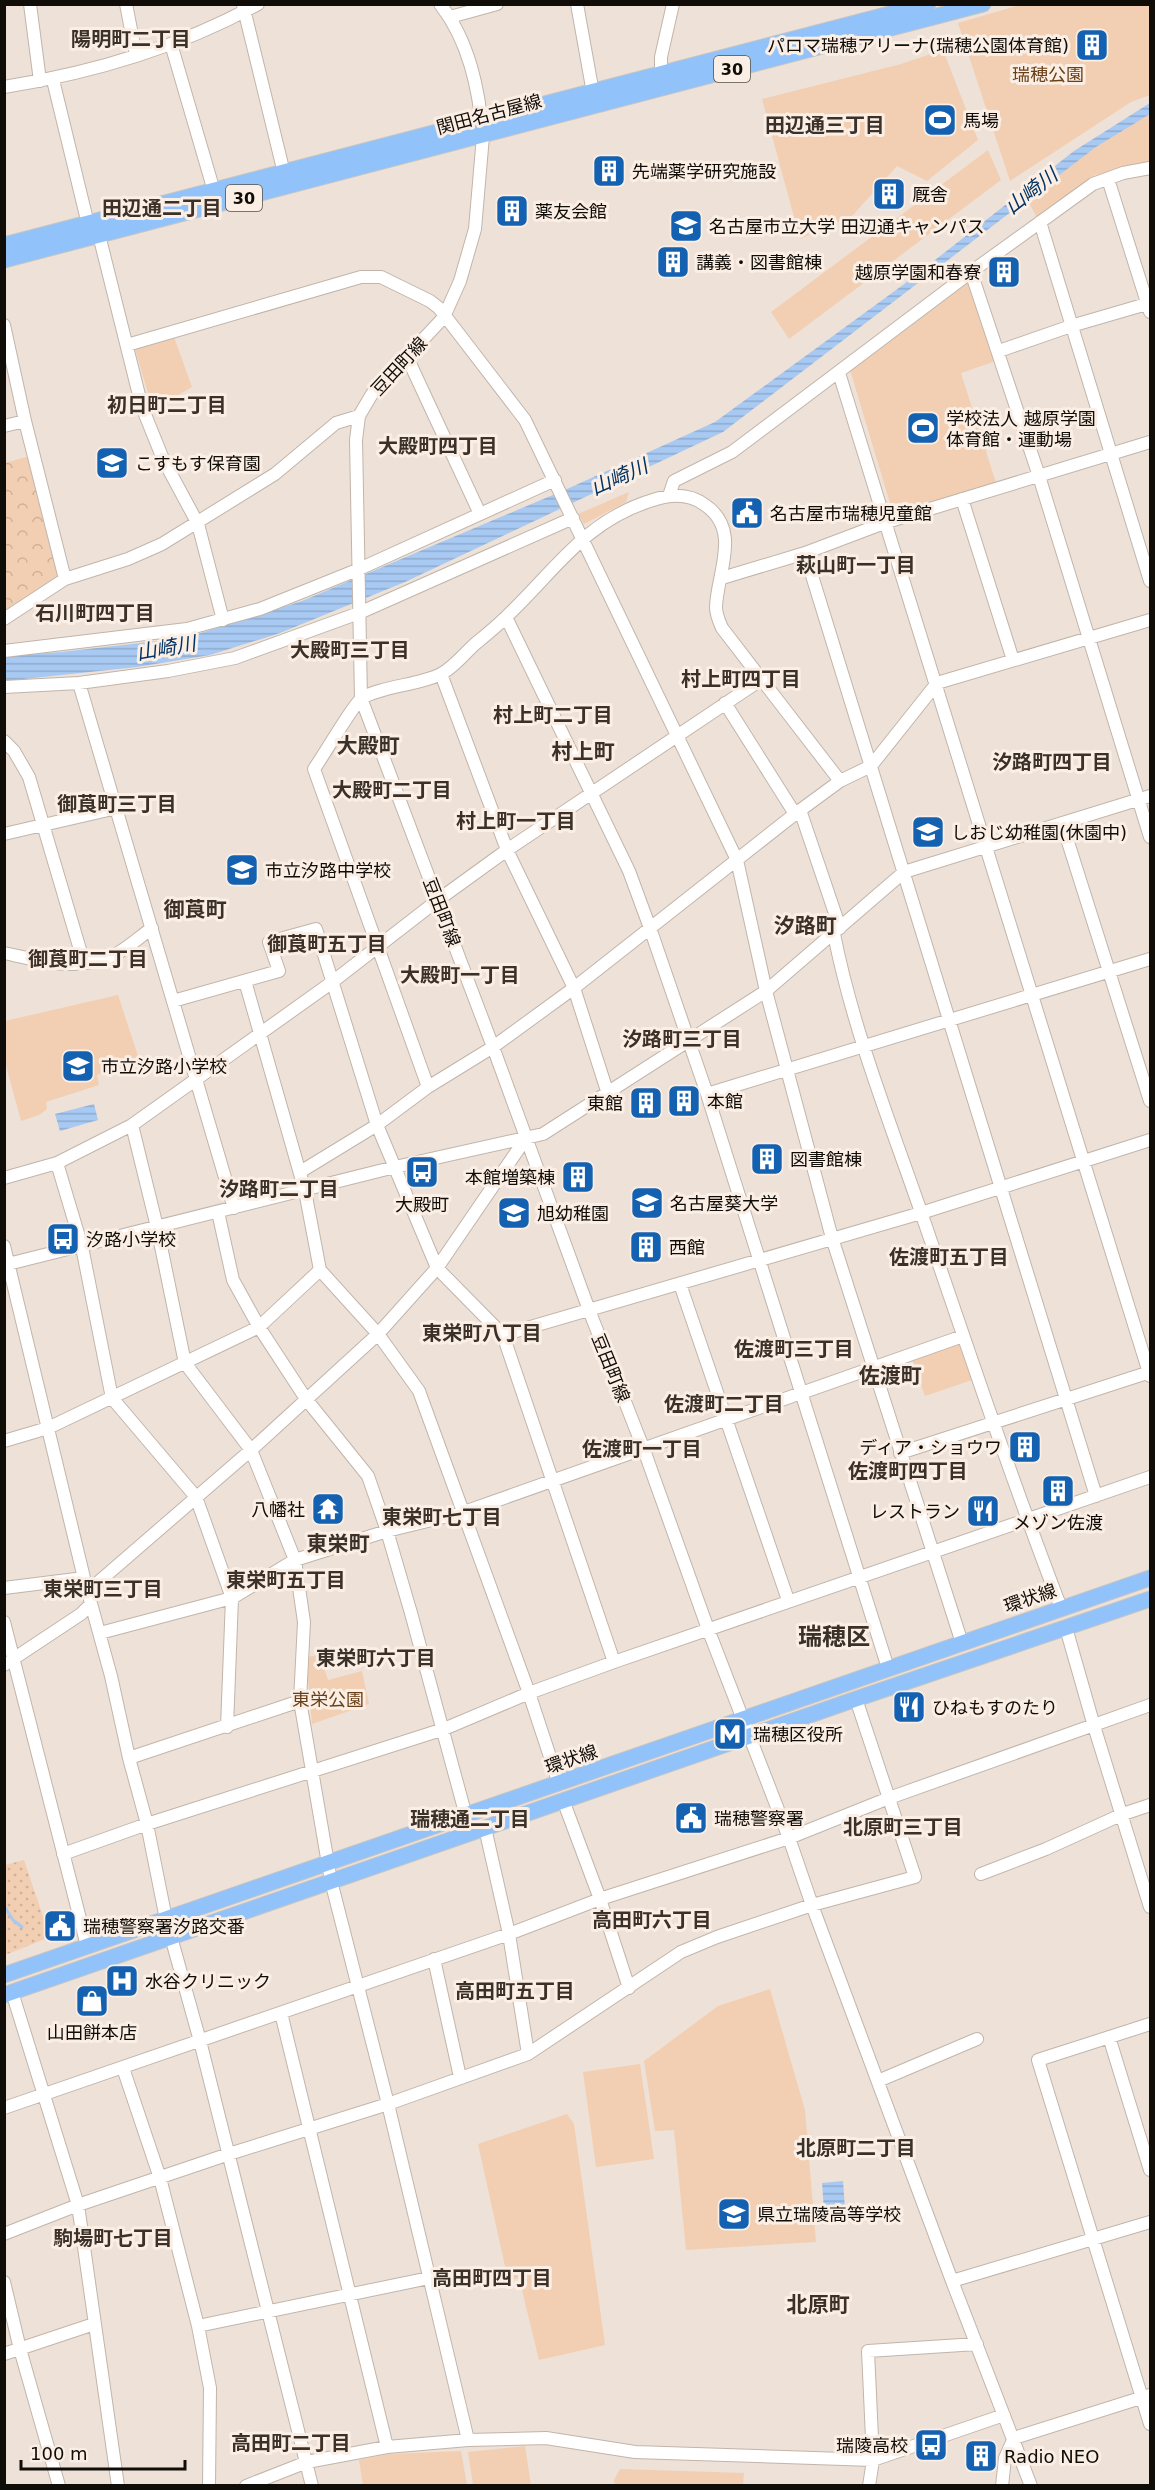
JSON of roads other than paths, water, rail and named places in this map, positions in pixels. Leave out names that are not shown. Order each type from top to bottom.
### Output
[{"type":"main road","name":"関田名古屋線","points":[[4,260],[661,81],[928,4]]},
{"type":"main road","name":"関田名古屋線","points":[[4,245],[284,173],[482,129],[592,93],[661,81],[983,4]]},
{"type":"main road","name":"環状線","points":[[4,1975],[1150,1578]]},
{"type":"main road","name":"環状線","points":[[8,1994],[563,1800],[1150,1599]]},
{"type":"street","points":[[30,4],[40,81]]},
{"type":"street","points":[[126,4],[136,55]]},
{"type":"street","points":[[4,87],[53,80],[171,44],[243,8],[258,4]]},
{"type":"street","name":"豆田町線","points":[[440,4],[450,18],[469,56],[482,129],[474,229],[460,281],[444,317],[372,394],[359,416],[356,440],[361,698],[493,1047],[588,1310],[644,1449],[708,1629],[789,1838],[952,2281],[1031,2486]]},
{"type":"street","points":[[450,18],[497,4]]},
{"type":"street","points":[[577,4],[592,93]]},
{"type":"street","points":[[661,81],[661,57],[673,4]]},
{"type":"street","points":[[243,8],[284,173]]},
{"type":"street","points":[[171,44],[214,191]]},
{"type":"street","points":[[53,80],[88,224]]},
{"type":"street","points":[[669,496],[674,481],[732,452],[971,272],[1093,184],[1150,168]]},
{"type":"street","points":[[999,351],[1071,326],[1150,306],[1108,179]]},
{"type":"street","points":[[1040,222],[1150,581]]},
{"type":"street","points":[[99,235],[142,406],[163,459],[198,524],[223,620]]},
{"type":"street","points":[[971,272],[1039,476],[1088,638],[1145,798],[1150,837]]},
{"type":"street","points":[[127,345],[361,278],[381,277],[430,301],[525,420],[737,860],[766,991],[832,1238],[962,1642]]},
{"type":"street","points":[[4,326],[25,421],[65,579]]},
{"type":"street","points":[[407,357],[480,514]]},
{"type":"street","points":[[839,373],[1150,1374],[900,1454]]},
{"type":"street","points":[[4,619],[65,579],[137,555],[198,524],[275,474],[336,423],[359,416]]},
{"type":"street","points":[[4,426],[25,421]]},
{"type":"street","points":[[722,578],[805,552],[887,522],[1150,442]]},
{"type":"street","points":[[4,651],[187,629],[223,620],[357,571],[480,514],[556,482]]},
{"type":"street","points":[[428,1087],[376,948],[314,769],[361,698],[441,674],[506,617],[583,537],[607,520],[637,505],[676,495],[697,500],[712,510],[718,520],[725,541],[726,557],[716,606],[722,628],[840,781]]},
{"type":"street","points":[[962,499],[1013,660]]},
{"type":"street","points":[[4,687],[79,683],[168,671],[235,658],[359,610],[573,517]]},
{"type":"street","points":[[805,552],[1096,1496]]},
{"type":"street","points":[[506,617],[629,871],[650,928],[690,1041],[888,1668]]},
{"type":"street","points":[[300,1172],[376,1125],[428,1087],[493,1047],[574,988],[798,812],[840,781],[871,766],[937,683],[1150,620]]},
{"type":"street","points":[[441,674],[507,850],[574,988],[608,1094]]},
{"type":"street","points":[[4,1178],[57,1163],[132,1125],[331,983],[507,850],[762,679]]},
{"type":"street","points":[[79,683],[234,1208]]},
{"type":"street","points":[[725,703],[798,812],[837,931],[843,982],[863,1046],[994,1424],[1061,1608]]},
{"type":"street","points":[[4,741],[14,751],[28,777],[84,963]]},
{"type":"street","points":[[7,1265],[394,1167],[543,1134],[766,991],[904,872],[1145,798]]},
{"type":"street","points":[[4,834],[117,808]]},
{"type":"street","points":[[1062,823],[1150,1101]]},
{"type":"street","points":[[4,953],[62,965],[84,963],[118,953],[152,928]]},
{"type":"street","points":[[173,1001],[279,971],[270,942],[316,929],[376,1125],[437,1268],[503,1335],[614,1662]]},
{"type":"street","points":[[707,1094],[1150,959]]},
{"type":"street","points":[[244,981],[305,1191],[320,1270],[378,1334],[419,1391],[529,1693],[559,1784]]},
{"type":"street","points":[[132,1125],[157,1227],[185,1363],[251,1450],[295,1560],[304,1622],[300,1701],[331,1881],[388,2104],[468,2440]]},
{"type":"street","points":[[88,1591],[251,1450],[378,1334],[437,1268],[526,1138]]},
{"type":"street","points":[[503,1335],[921,1212],[1150,1140]]},
{"type":"street","points":[[57,1163],[82,1246],[112,1398],[196,1497],[232,1598],[227,1727]]},
{"type":"street","points":[[218,1212],[233,1280],[259,1327],[306,1399],[368,1476],[387,1531],[444,1729],[466,1816]]},
{"type":"street","points":[[4,1246],[84,1578],[100,1633],[147,1824],[166,1919],[200,2041],[308,2462],[312,2486]]},
{"type":"street","points":[[4,1441],[48,1428],[259,1327],[320,1270]]},
{"type":"street","points":[[680,1284],[788,1600]]},
{"type":"street","points":[[100,1633],[232,1598],[295,1560],[387,1531],[464,1512],[963,1336]]},
{"type":"street","points":[[63,1854],[147,1824],[444,1729],[529,1693],[614,1662],[788,1600],[1150,1477]]},
{"type":"street","points":[[4,1588],[84,1578]]},
{"type":"street","points":[[9,1662],[81,1614],[91,1604]]},
{"type":"street","points":[[4,1622],[9,1662],[87,1946]]},
{"type":"street","points":[[1066,1628],[1150,1907]]},
{"type":"street","points":[[4,2234],[78,2205],[229,2154],[311,2130],[528,2054],[681,1952],[717,1937],[812,1905],[915,1877],[856,1699]]},
{"type":"street","points":[[129,1758],[300,1701]]},
{"type":"street","points":[[4,2108],[509,1934],[600,1899],[789,1838],[889,1798],[1150,1705]]},
{"type":"street","points":[[563,1800],[600,1899],[629,1988]]},
{"type":"street","points":[[981,1874],[1046,1850],[1123,1814],[1150,1805]]},
{"type":"street","points":[[485,1828],[509,1934],[528,2054]]},
{"type":"street","points":[[434,1959],[460,2077]]},
{"type":"street","points":[[8,1994],[44,2094],[78,2205],[118,2486]]},
{"type":"street","points":[[281,2013],[387,2447]]},
{"type":"street","points":[[1150,2024],[1038,2060],[1146,2396],[1150,2424]]},
{"type":"street","points":[[1109,2037],[1150,2170]]},
{"type":"street","points":[[878,2081],[977,2039]]},
{"type":"street","points":[[123,2068],[160,2178],[198,2326],[210,2388],[209,2486]]},
{"type":"street","points":[[952,2281],[1150,2222]]},
{"type":"street","points":[[198,2326],[429,2278]]},
{"type":"street","points":[[4,2282],[20,2349],[59,2486]]},
{"type":"street","points":[[4,2354],[94,2324]]},
{"type":"street","points":[[868,2486],[873,2460],[868,2351],[977,2344]]},
{"type":"street","points":[[1002,2486],[1005,2458],[1014,2438],[1146,2396]]},
{"type":"street","points":[[246,2486],[308,2462],[387,2447],[468,2440],[546,2438],[635,2452],[873,2460],[1005,2415]]},
{"type":"water","name":"山崎川","points":[[1150,103],[1150,114],[1096,147],[723,432],[405,582],[280,633],[210,655],[137,667],[5,681],[5,656],[185,638],[302,601],[567,489],[715,422],[907,282],[1074,151]]},
{"type":"water","points":[[94,1104],[98,1120],[60,1131],[55,1114]]},
{"type":"water","points":[[843,2181],[846,2222],[825,2223],[822,2183]]},
{"type":"waterway","points":[[4,1906],[13,1920],[22,1927]]},
{"type":"place","name":"パロマ瑞穂アリーナ(瑞穂公園体育館)","points":[[1092,45]]},
{"type":"place","name":"馬場","points":[[940,120]]},
{"type":"place","name":"先端薬学研究施設","points":[[609,171]]},
{"type":"place","name":"厩舎","points":[[889,194]]},
{"type":"place","name":"薬友会館","points":[[512,211]]},
{"type":"place","name":"名古屋市立大学 田辺通キャンパス","points":[[686,226]]},
{"type":"place","name":"講義・図書館棟","points":[[673,262]]},
{"type":"place","name":"越原学園和春寮","points":[[1004,272]]},
{"type":"place","name":"学校法人 越原学園 体育館・運動場","points":[[923,428]]},
{"type":"place","name":"こすもす保育園","points":[[112,463]]},
{"type":"place","name":"名古屋市瑞穂児童館","points":[[747,513]]},
{"type":"place","name":"しおじ幼稚園(休園中)","points":[[928,832]]},
{"type":"place","name":"市立汐路中学校","points":[[242,870]]},
{"type":"place","name":"市立汐路小学校","points":[[78,1066]]},
{"type":"place","name":"本館","points":[[684,1101]]},
{"type":"place","name":"東館","points":[[646,1103]]},
{"type":"place","name":"図書館棟","points":[[767,1159]]},
{"type":"place","name":"大殿町","points":[[422,1172]]},
{"type":"place","name":"本館増築棟","points":[[578,1177]]},
{"type":"place","name":"名古屋葵大学","points":[[647,1203]]},
{"type":"place","name":"旭幼稚園","points":[[514,1213]]},
{"type":"place","name":"汐路小学校","points":[[63,1239]]},
{"type":"place","name":"西館","points":[[646,1247]]},
{"type":"place","name":"ディア・ショウワ","points":[[1025,1447]]},
{"type":"place","name":"メゾン佐渡","points":[[1058,1491]]},
{"type":"place","name":"八幡社","points":[[328,1509]]},
{"type":"place","name":"レストラン","points":[[983,1511]]},
{"type":"place","name":"ひねもすのたり","points":[[909,1707]]},
{"type":"place","name":"瑞穂区役所","points":[[730,1734]]},
{"type":"place","name":"瑞穂警察署","points":[[691,1818]]},
{"type":"place","name":"瑞穂警察署汐路交番","points":[[60,1926]]},
{"type":"place","name":"水谷クリニック","points":[[122,1981]]},
{"type":"place","name":"山田餅本店","points":[[92,2001]]},
{"type":"place","name":"県立瑞陵高等学校","points":[[734,2214]]},
{"type":"place","name":"瑞陵高校","points":[[931,2445]]},
{"type":"place","name":"Radio NEO","points":[[981,2456]]},
{"type":"district","name":"陽明町二丁目","points":[[131,39]]},
{"type":"district","name":"田辺通三丁目","points":[[825,125]]},
{"type":"district","name":"田辺通二丁目","points":[[162,208]]},
{"type":"district","name":"初日町二丁目","points":[[167,405]]},
{"type":"district","name":"大殿町四丁目","points":[[438,446]]},
{"type":"district","name":"萩山町一丁目","points":[[856,565]]},
{"type":"district","name":"石川町四丁目","points":[[95,613]]},
{"type":"district","name":"大殿町三丁目","points":[[350,650]]},
{"type":"district","name":"村上町四丁目","points":[[741,679]]},
{"type":"district","name":"村上町二丁目","points":[[553,715]]},
{"type":"district","name":"大殿町","points":[[368,746]]},
{"type":"district","name":"村上町","points":[[583,752]]},
{"type":"district","name":"汐路町四丁目","points":[[1052,762]]},
{"type":"district","name":"大殿町二丁目","points":[[392,790]]},
{"type":"district","name":"御莨町三丁目","points":[[117,804]]},
{"type":"district","name":"村上町一丁目","points":[[516,821]]},
{"type":"district","name":"御莨町","points":[[195,910]]},
{"type":"district","name":"汐路町","points":[[805,926]]},
{"type":"district","name":"御莨町五丁目","points":[[327,944]]},
{"type":"district","name":"御莨町二丁目","points":[[88,959]]},
{"type":"district","name":"大殿町一丁目","points":[[460,975]]},
{"type":"district","name":"汐路町三丁目","points":[[682,1039]]},
{"type":"district","name":"汐路町二丁目","points":[[279,1189]]},
{"type":"district","name":"佐渡町五丁目","points":[[949,1257]]},
{"type":"district","name":"東栄町八丁目","points":[[482,1333]]},
{"type":"district","name":"佐渡町三丁目","points":[[794,1349]]},
{"type":"district","name":"佐渡町","points":[[890,1376]]},
{"type":"district","name":"佐渡町二丁目","points":[[724,1404]]},
{"type":"district","name":"佐渡町一丁目","points":[[642,1449]]},
{"type":"district","name":"佐渡町四丁目","points":[[908,1471]]},
{"type":"district","name":"東栄町七丁目","points":[[442,1517]]},
{"type":"district","name":"東栄町","points":[[338,1544]]},
{"type":"district","name":"東栄町五丁目","points":[[286,1580]]},
{"type":"district","name":"東栄町三丁目","points":[[103,1589]]},
{"type":"district","name":"瑞穂区","points":[[834,1637]]},
{"type":"district","name":"東栄町六丁目","points":[[376,1658]]},
{"type":"district","name":"瑞穂通二丁目","points":[[470,1819]]},
{"type":"district","name":"北原町三丁目","points":[[903,1827]]},
{"type":"district","name":"高田町六丁目","points":[[652,1920]]},
{"type":"district","name":"高田町五丁目","points":[[515,1991]]},
{"type":"district","name":"北原町二丁目","points":[[856,2148]]},
{"type":"district","name":"駒場町七丁目","points":[[113,2238]]},
{"type":"district","name":"高田町四丁目","points":[[492,2278]]},
{"type":"district","name":"北原町","points":[[818,2305]]},
{"type":"district","name":"高田町二丁目","points":[[291,2443]]},
{"type":"park label","name":"瑞穂公園","points":[[1048,74]]},
{"type":"park label","name":"東栄公園","points":[[328,1699]]}]
